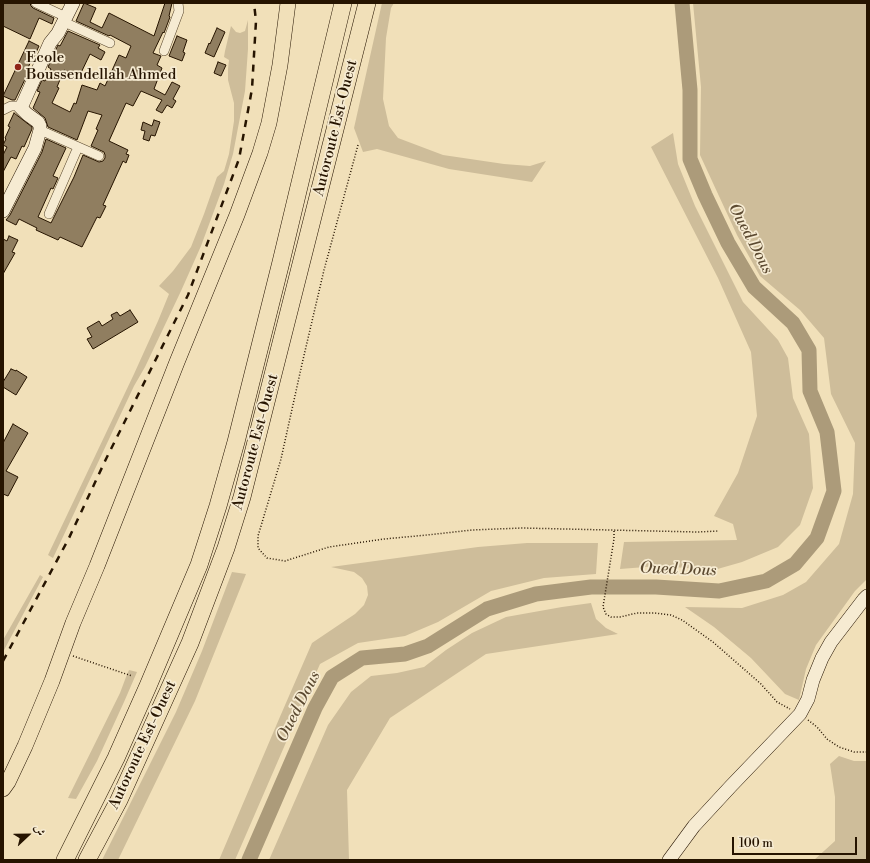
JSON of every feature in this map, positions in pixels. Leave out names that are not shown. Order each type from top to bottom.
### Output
[{"type":"highway","name":"Autoroute Est-Ouest","points":[[65,860],[129,729],[199,565],[216,513],[236,442],[288,234],[343,3]]},
{"type":"highway","name":"Autoroute Est-Ouest","points":[[86,860],[119,800],[190,642],[226,548],[246,483],[366,3]]},
{"type":"main road","points":[[3,789],[8,782],[25,746],[49,689],[73,623],[97,566],[176,362],[237,215],[260,153],[269,122],[280,66],[288,3]]},
{"type":"street","points":[[36,3],[110,43]]},
{"type":"street","points":[[21,108],[50,43],[58,33],[73,3]]},
{"type":"street","points":[[164,50],[179,11],[178,3]]},
{"type":"street","points":[[3,110],[11,106],[17,106],[38,122],[40,126],[35,148],[3,211]]},
{"type":"street","points":[[40,130],[99,156]]},
{"type":"street","points":[[49,214],[78,147]]},
{"type":"street","points":[[669,860],[700,820],[800,714],[808,699],[813,680],[822,658],[831,642],[867,596]]},
{"type":"path","points":[[358,145],[324,270],[281,459],[258,536],[258,548],[267,558],[285,561],[329,547],[384,539],[472,530],[522,528],[614,531],[719,531]]},
{"type":"path","points":[[614,531],[603,607],[606,614],[611,617],[620,617],[637,613],[655,612],[671,615],[682,620],[713,642],[760,684],[777,702],[800,714],[817,727],[827,739],[839,747],[854,752],[867,752]]},
{"type":"path","points":[[62,652],[132,676]]},
{"type":"shaded area","points":[[382,3],[394,3],[391,8],[386,38],[383,99],[389,126],[398,138],[443,155],[504,164],[530,166],[546,161],[532,182],[449,169],[377,149],[363,152],[354,128]]},
{"type":"shaded area","points":[[693,3],[867,3],[867,579],[855,591],[816,645],[806,669],[799,700],[785,694],[751,658],[714,627],[685,607],[742,608],[783,595],[806,582],[839,544],[853,494],[855,443],[831,394],[824,338],[800,310],[760,276],[737,235],[700,155],[701,87]]},
{"type":"shaded area","points":[[248,20],[248,49],[245,91],[233,154],[224,184],[201,246],[181,291],[145,367],[134,386],[53,558],[48,555],[134,374],[169,294],[159,286],[173,271],[191,247],[217,177],[224,171],[229,154],[234,121],[234,103],[228,80],[229,60],[224,57],[231,26],[236,32],[240,33],[245,31]]},
{"type":"shaded area","points":[[673,133],[678,164],[695,206],[743,302],[778,340],[788,358],[793,398],[809,434],[813,488],[800,525],[778,547],[742,562],[714,570],[658,566],[620,569],[624,542],[737,540],[733,524],[714,516],[738,473],[757,416],[751,352],[718,278],[651,147]]},
{"type":"shaded area","points":[[527,543],[598,543],[596,574],[544,578],[491,591],[438,622],[405,636],[358,643],[320,664],[235,860],[219,860],[312,643],[355,614],[364,605],[368,595],[367,586],[362,578],[354,572],[331,567],[478,547]]},
{"type":"shaded area","points":[[232,572],[246,574],[195,701],[118,860],[102,860],[176,712],[202,651]]},
{"type":"shaded area","points":[[40,575],[43,577],[3,652],[3,640]]},
{"type":"shaded area","points":[[591,603],[596,619],[606,628],[618,634],[486,654],[390,718],[347,790],[349,860],[269,860],[328,725],[351,692],[371,676],[397,673],[424,667],[472,633],[506,617]]},
{"type":"shaded area","points":[[129,670],[137,672],[97,761],[76,799],[68,798],[120,693]]},
{"type":"shaded area","points":[[839,756],[854,761],[867,761],[867,860],[814,860],[835,841],[835,797],[830,764]]},
{"type":"building","points":[[3,3],[30,3],[33,8],[54,18],[52,24],[39,18],[30,39],[3,26]]},
{"type":"building","points":[[84,3],[96,8],[90,22],[102,28],[109,13],[154,36],[165,3],[172,3],[170,17],[164,33],[163,32],[153,53],[161,56],[157,65],[162,68],[154,89],[165,95],[172,82],[180,86],[173,99],[176,101],[172,108],[167,105],[162,113],[156,110],[162,100],[141,91],[133,106],[126,103],[109,141],[128,150],[126,154],[129,155],[126,163],[123,161],[103,205],[106,206],[100,218],[97,217],[82,247],[60,237],[58,240],[36,230],[37,228],[19,219],[16,225],[6,220],[42,152],[46,139],[66,148],[53,176],[58,178],[53,189],[51,188],[38,217],[51,223],[74,177],[83,155],[99,162],[103,161],[105,158],[104,152],[91,146],[98,130],[96,129],[102,115],[88,111],[77,140],[48,127],[45,118],[33,108],[40,92],[37,91],[42,80],[45,81],[51,69],[48,67],[57,47],[58,45],[60,46],[68,31],[100,45],[98,48],[105,52],[101,60],[90,54],[79,77],[64,70],[57,87],[59,88],[52,103],[70,112],[74,103],[76,104],[82,85],[97,90],[100,83],[105,86],[119,55],[126,58],[131,46],[110,35],[109,36],[76,21]]},
{"type":"building","points":[[217,28],[225,32],[214,57],[205,53]]},
{"type":"building","points":[[177,36],[187,40],[182,61],[169,56]]},
{"type":"building","points":[[29,41],[39,46],[34,57],[33,56],[28,68],[30,69],[15,100],[12,100],[3,96]]},
{"type":"building","points":[[218,62],[226,65],[221,76],[214,73]]},
{"type":"building","points":[[14,113],[32,127],[32,129],[24,147],[22,146],[16,159],[11,157],[3,172],[3,155],[7,147],[3,145],[10,127],[8,126]]},
{"type":"building","points":[[154,120],[160,122],[155,136],[151,135],[149,141],[143,139],[145,131],[141,130],[143,122],[152,126]]},
{"type":"building","points":[[9,236],[18,240],[12,252],[15,253],[3,274],[3,239],[7,241]]},
{"type":"building","points":[[130,310],[138,322],[93,349],[87,339],[92,337],[87,328],[99,321],[102,326],[113,319],[111,315],[117,312],[120,316]]},
{"type":"building","points":[[11,369],[16,370],[27,377],[16,395],[3,387],[3,382]]},
{"type":"building","points":[[13,424],[28,433],[6,471],[18,477],[8,496],[3,494],[3,443]]},
{"type":"waterway","name":"Oued Dous","points":[[249,860],[315,708],[332,677],[362,658],[405,654],[428,646],[487,609],[536,594],[591,587],[656,587],[719,591],[766,581],[795,564],[817,538],[834,491],[827,432],[810,391],[809,350],[793,323],[754,287],[728,243],[690,159],[690,90],[682,3]]},
{"type":"railway","points":[[3,661],[69,538],[106,459],[188,295],[239,159],[252,89],[256,21],[254,3]]},
{"type":"place","name":"Ecole Boussendellah Ahmed","points":[[18,67]]}]
